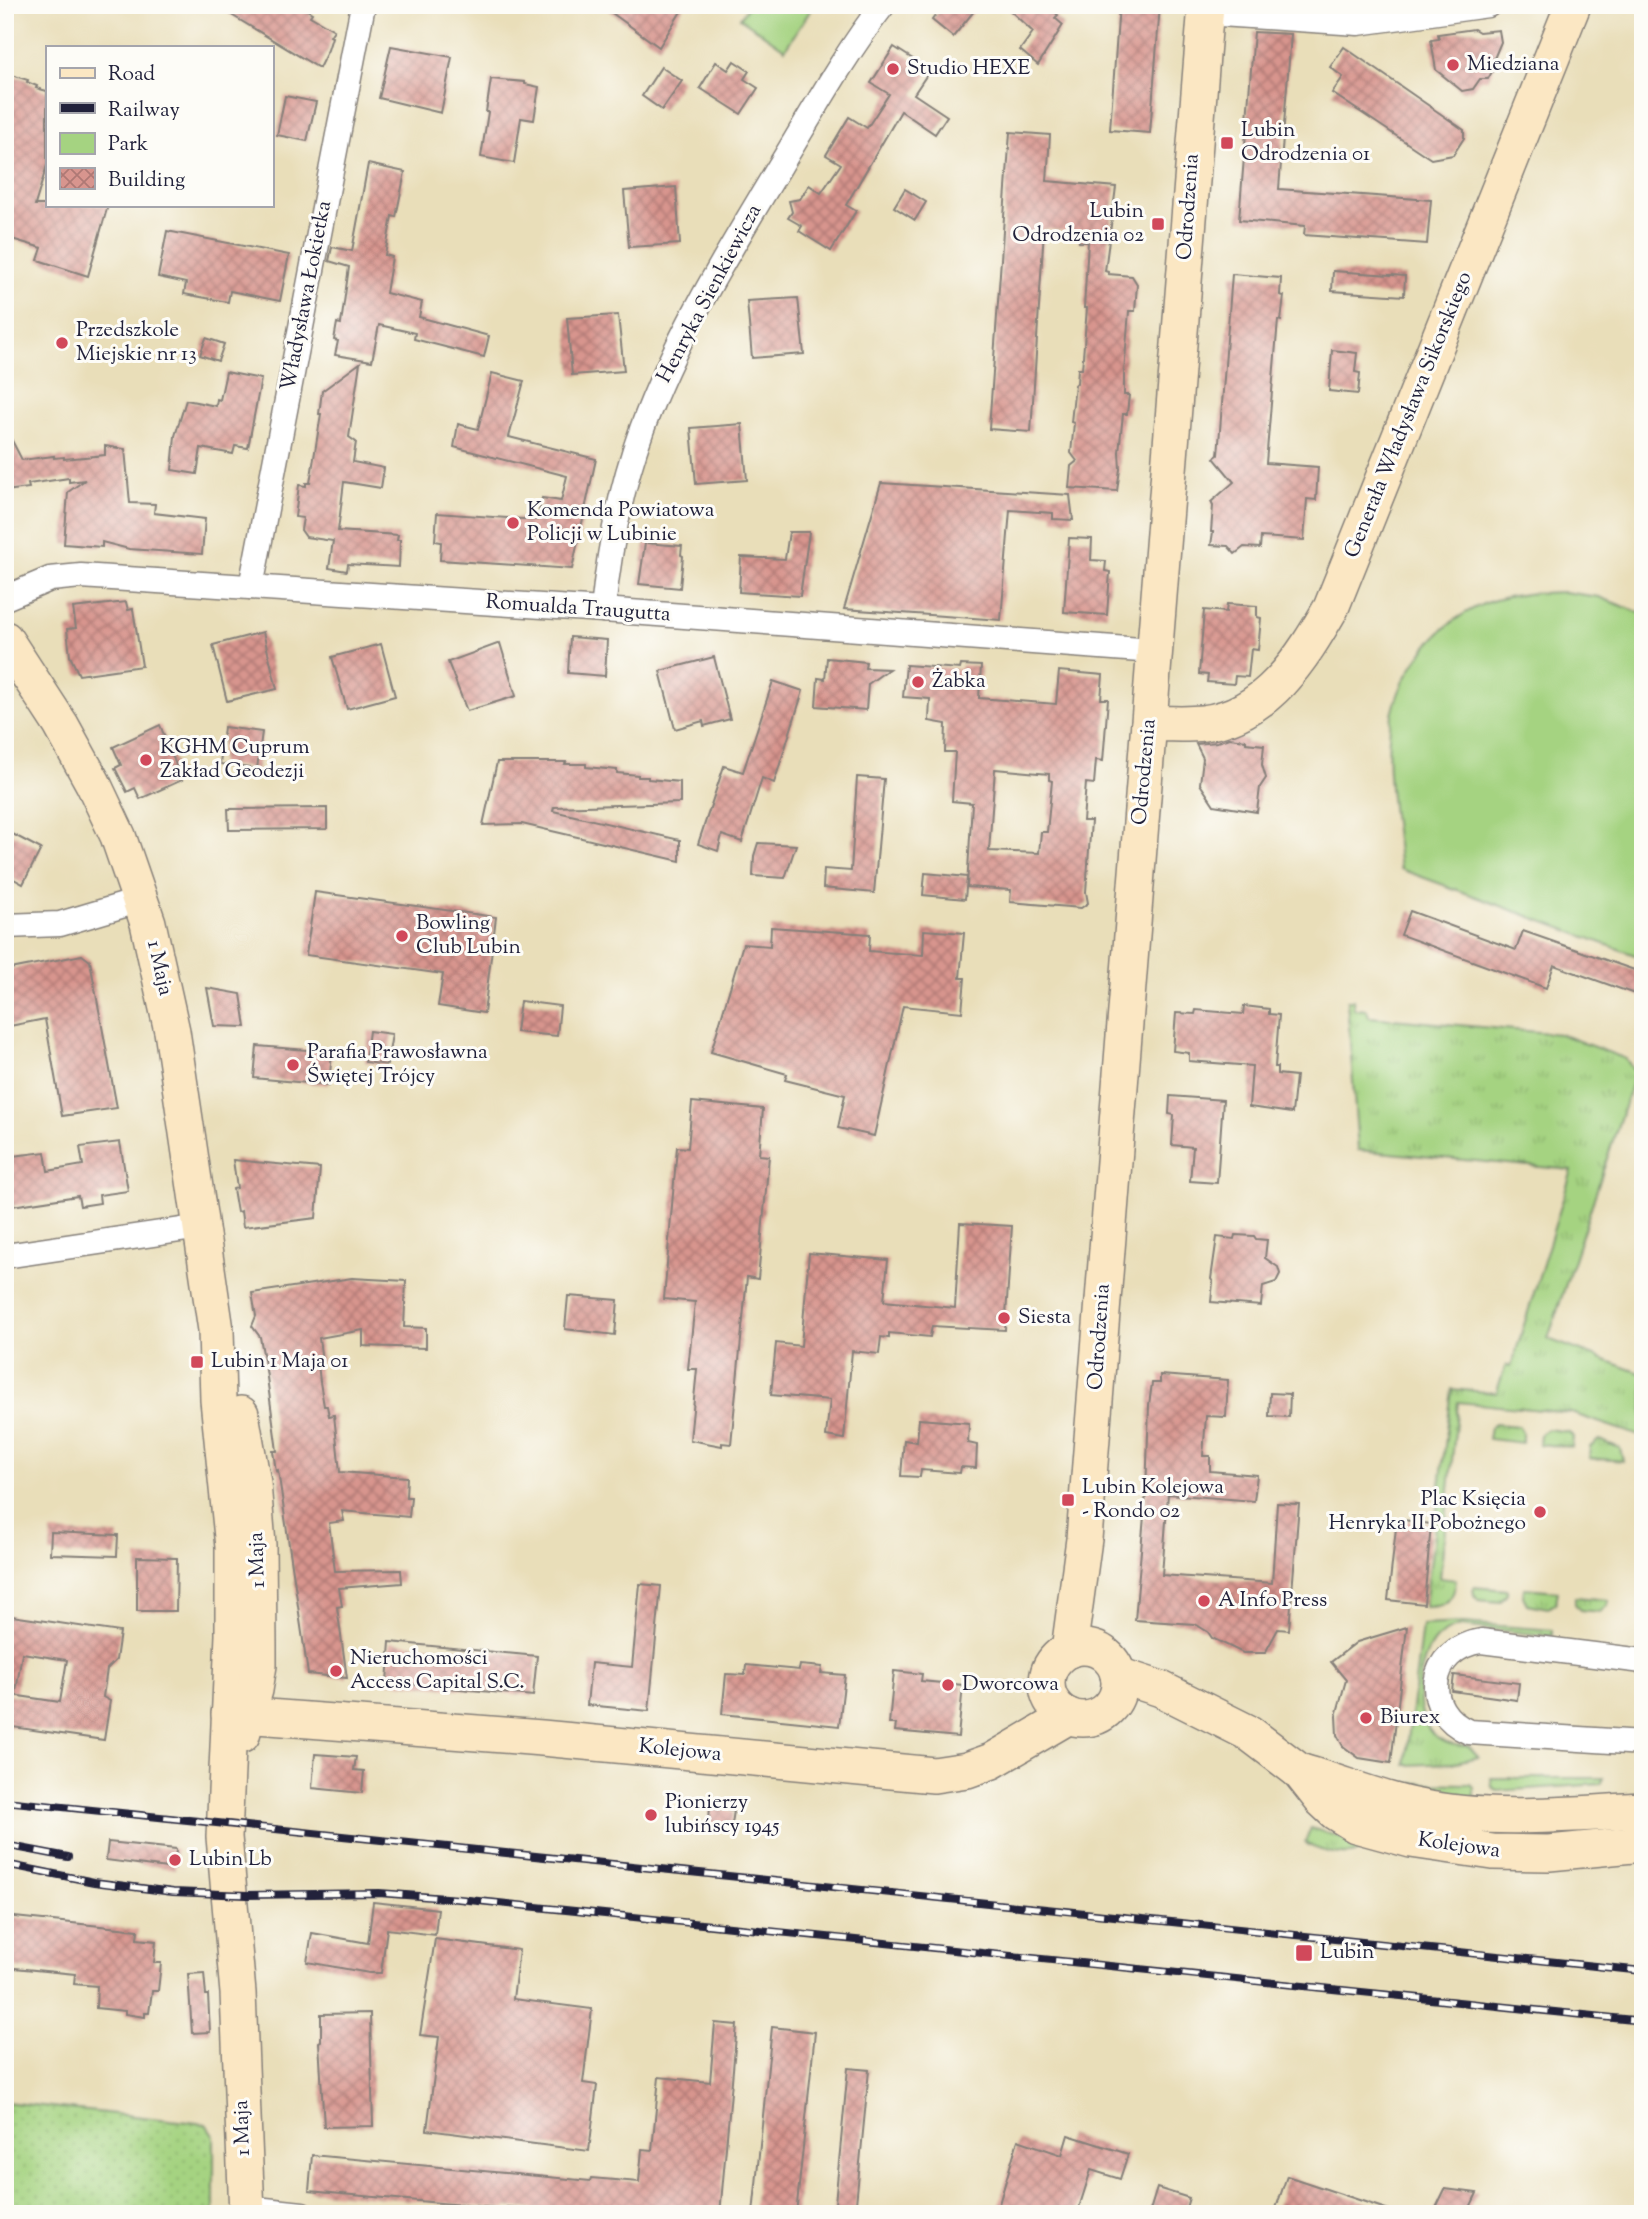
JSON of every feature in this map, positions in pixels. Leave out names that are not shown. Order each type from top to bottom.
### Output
[{"type":"street","name":"Władysława Łokietka","points":[[251,587],[363,5]]},
{"type":"street","name":"Henryka Sienkiewicza","points":[[603,610],[615,523],[642,429],[660,384],[717,271],[846,56],[883,5]]},
{"type":"street","points":[[1205,9],[1358,23],[1488,5]]},
{"type":"street","name":"Generała Władysława Sikorskiego","points":[[1149,724],[1204,723],[1233,715],[1255,704],[1281,682],[1306,650],[1331,608],[1573,5]]},
{"type":"street","name":"Odrodzenia","points":[[1099,1669],[1084,1539],[1205,9]]},
{"type":"street","name":"Romualda Traugutta","points":[[5,598],[39,582],[65,576],[603,610],[1154,651]]},
{"type":"street","name":"1 Maja","points":[[5,639],[56,717],[93,783],[118,836],[155,948],[172,1031],[216,1330],[218,1400],[233,1547],[233,1635],[238,1715]]},
{"type":"street","points":[[5,926],[60,923],[141,900]]},
{"type":"street","points":[[5,1256],[201,1227]]},
{"type":"street","name":"1 Maja","points":[[216,1330],[237,1395],[253,1483],[258,1545],[259,1665],[238,1715],[225,1791],[224,1837],[238,1993],[247,2211]]},
{"type":"street","points":[[1643,1661],[1480,1641],[1463,1645],[1447,1657],[1439,1668],[1436,1690],[1438,1702],[1446,1716],[1457,1727],[1469,1732],[1643,1743]]},
{"type":"street","points":[[1062,1654],[1099,1669],[1104,1712],[1081,1719],[1059,1706],[1048,1686],[1051,1668],[1062,1654]]},
{"type":"street","name":"Kolejowa","points":[[259,1665],[274,1686],[291,1702],[366,1723]]},
{"type":"street","name":"Kolejowa","points":[[1099,1669],[1161,1689],[1249,1733],[1299,1771],[1335,1812],[1356,1825],[1411,1840],[1520,1854],[1643,1844]]},
{"type":"street","name":"Kolejowa","points":[[238,1715],[366,1723],[934,1775],[967,1770],[992,1760],[1059,1706]]},
{"type":"street","name":"Kolejowa","points":[[1299,1771],[1399,1802],[1479,1815],[1643,1810]]},
{"type":"street","points":[[247,2211],[302,2214]]},
{"type":"green space","points":[[749,5],[814,5],[785,49],[740,18]]},
{"type":"green space","points":[[1564,592],[1599,597],[1643,614],[1643,958],[1400,869],[1388,753],[1392,714],[1409,672],[1437,635],[1474,608],[1512,596]]},
{"type":"green space","points":[[1347,1000],[1353,1000],[1354,1009],[1367,1010],[1369,1017],[1560,1034],[1626,1059],[1635,1073],[1548,1339],[1643,1374],[1643,1437],[1571,1413],[1458,1402],[1440,1578],[1456,1580],[1451,1598],[1432,1607],[1425,1607],[1452,1389],[1496,1393],[1506,1365],[1511,1367],[1572,1170],[1358,1150]]},
{"type":"green space","points":[[1495,1424],[1518,1426],[1522,1432],[1522,1443],[1488,1439],[1490,1428]]},
{"type":"green space","points":[[1547,1429],[1569,1432],[1573,1437],[1572,1447],[1539,1444],[1540,1435]]},
{"type":"green space","points":[[1599,1440],[1620,1448],[1623,1461],[1589,1458],[1590,1447]]},
{"type":"green space","points":[[1473,1587],[1507,1590],[1507,1594],[1500,1602],[1479,1600],[1474,1595]]},
{"type":"green space","points":[[1524,1588],[1558,1591],[1556,1603],[1548,1608],[1527,1604],[1523,1596]]},
{"type":"green space","points":[[1575,1597],[1608,1600],[1608,1604],[1600,1612],[1580,1610],[1575,1604]]},
{"type":"green space","points":[[1463,1623],[1552,1630],[1552,1636],[1461,1626],[1437,1638],[1424,1660],[1421,1674],[1419,1689],[1423,1717],[1437,1738],[1452,1745],[1468,1746],[1478,1757],[1452,1763],[1405,1765],[1422,1625]]},
{"type":"green space","points":[[1491,1778],[1604,1778],[1601,1784],[1497,1791],[1492,1787]]},
{"type":"green space","points":[[1404,1783],[1470,1784],[1474,1787],[1474,1803],[1401,1787]]},
{"type":"green space","points":[[1311,1828],[1362,1844],[1360,1850],[1350,1854],[1336,1853],[1309,1845],[1305,1842]]},
{"type":"green space","points":[[5,2102],[206,2124],[214,2136],[214,2214],[5,2214]]},
{"type":"building","points":[[215,5],[299,5],[312,13],[310,16],[334,30],[330,36],[332,37],[328,50],[319,68]]},
{"type":"building","points":[[601,5],[685,5],[659,47]]},
{"type":"building","points":[[943,5],[979,5],[953,37],[932,20]]},
{"type":"building","points":[[1004,5],[1047,5],[1058,15],[1055,18],[1063,25],[1038,65],[1020,50],[1033,32]]},
{"type":"building","points":[[1119,5],[1160,5],[1150,133],[1110,130]]},
{"type":"building","points":[[1474,29],[1479,32],[1499,30],[1501,42],[1488,79],[1480,79],[1473,89],[1462,91],[1436,70],[1431,40],[1439,39],[1438,34]]},
{"type":"building","points":[[1254,32],[1291,34],[1279,189],[1431,200],[1427,244],[1304,235],[1305,226],[1239,220]]},
{"type":"building","points":[[391,46],[452,57],[441,113],[379,98]]},
{"type":"building","points":[[894,47],[930,70],[914,94],[947,116],[935,134],[901,111],[846,205],[856,211],[831,251],[799,231],[802,226],[788,218],[792,212],[789,201],[800,199],[809,185],[821,193],[841,164],[826,155],[849,117],[867,128],[889,94],[871,83]]},
{"type":"building","points":[[1344,47],[1464,130],[1464,138],[1453,155],[1431,159],[1332,93],[1343,77],[1330,67]]},
{"type":"building","points":[[734,61],[749,71],[744,79],[758,88],[741,114],[700,88],[716,62],[728,70]]},
{"type":"building","points":[[661,67],[682,81],[662,110],[642,96]]},
{"type":"building","points":[[5,73],[28,80],[27,82],[37,86],[36,88],[46,91],[46,168],[35,205],[108,206],[88,276],[38,260],[42,248],[5,237]]},
{"type":"building","points":[[491,79],[525,82],[539,87],[534,120],[521,118],[514,163],[481,157]]},
{"type":"building","points":[[285,96],[316,102],[307,141],[277,135]]},
{"type":"building","points":[[1010,132],[1050,135],[1047,181],[1116,187],[1105,271],[1108,274],[1132,276],[1137,284],[1135,311],[1129,311],[1124,395],[1129,395],[1127,414],[1123,414],[1117,491],[1069,488],[1071,466],[1077,461],[1071,453],[1074,423],[1071,422],[1078,369],[1082,369],[1087,308],[1084,308],[1088,242],[1079,242],[1080,233],[1044,229],[1031,432],[989,429]]},
{"type":"building","points":[[368,164],[405,172],[396,217],[392,216],[385,255],[392,257],[386,293],[422,302],[419,317],[489,336],[484,357],[414,339],[415,333],[379,325],[372,361],[335,355],[338,341],[334,340],[337,323],[341,324],[349,267],[329,261],[332,247],[352,251]]},
{"type":"building","points":[[676,187],[680,244],[629,247],[624,191]]},
{"type":"building","points":[[905,189],[926,202],[915,220],[894,207]]},
{"type":"building","points":[[167,231],[289,255],[280,301],[230,291],[228,302],[184,294],[186,283],[158,277]]},
{"type":"building","points":[[1333,271],[1405,276],[1404,296],[1332,291]]},
{"type":"building","points":[[1232,274],[1281,278],[1280,295],[1284,296],[1281,321],[1278,320],[1266,463],[1318,467],[1316,500],[1307,499],[1304,540],[1261,537],[1260,548],[1244,547],[1235,554],[1228,546],[1211,545],[1211,502],[1234,482],[1214,458],[1218,455]]},
{"type":"building","points":[[798,298],[804,354],[752,358],[747,301]]},
{"type":"building","points":[[618,315],[624,371],[572,375],[567,318]]},
{"type":"building","points":[[206,338],[224,344],[218,361],[200,355]]},
{"type":"building","points":[[1332,350],[1357,353],[1355,372],[1360,373],[1358,394],[1329,391]]},
{"type":"building","points":[[360,363],[349,437],[356,442],[353,462],[384,468],[381,488],[344,482],[338,531],[398,535],[399,567],[348,564],[347,571],[329,568],[333,541],[306,537],[301,530],[303,518],[295,517],[299,485],[306,486],[306,483],[310,483],[322,391]]},
{"type":"building","points":[[226,372],[261,379],[248,448],[235,446],[233,454],[201,448],[197,474],[172,470],[175,436],[186,400],[216,406],[217,399],[220,400]]},
{"type":"building","points":[[492,373],[524,381],[509,437],[596,459],[572,569],[440,560],[441,542],[435,541],[437,513],[537,520],[542,498],[561,501],[567,476],[454,447],[458,424],[478,429]]},
{"type":"building","points":[[742,424],[747,480],[696,484],[691,428]]},
{"type":"building","points":[[5,427],[22,460],[105,455],[105,446],[125,449],[130,503],[155,504],[154,513],[205,519],[202,554],[129,549],[102,542],[102,547],[64,544],[68,492],[85,480],[69,482],[69,478],[28,484],[29,488],[5,491]]},
{"type":"building","points":[[881,483],[1070,495],[1073,520],[1053,519],[1053,513],[1010,510],[1001,620],[844,609]]},
{"type":"building","points":[[789,532],[809,532],[800,596],[739,592],[741,557],[785,559]]},
{"type":"building","points":[[1069,538],[1092,539],[1091,560],[1106,561],[1105,571],[1110,572],[1107,615],[1064,612]]},
{"type":"building","points":[[645,543],[682,546],[680,588],[639,584]]},
{"type":"building","points":[[126,602],[128,610],[133,609],[142,666],[79,675],[70,656],[67,629],[76,628],[73,608]]},
{"type":"building","points":[[1227,604],[1257,606],[1257,617],[1261,618],[1258,650],[1251,649],[1248,677],[1235,676],[1234,684],[1207,682],[1208,675],[1199,674],[1204,610],[1226,612]]},
{"type":"building","points":[[263,632],[277,689],[227,701],[213,645]]},
{"type":"building","points":[[570,637],[607,640],[605,676],[568,673]]},
{"type":"building","points":[[500,643],[516,696],[467,711],[448,662]]},
{"type":"building","points":[[381,644],[395,696],[347,709],[332,657]]},
{"type":"building","points":[[714,657],[730,719],[704,726],[703,721],[675,729],[660,671]]},
{"type":"building","points":[[827,658],[866,662],[865,668],[889,669],[868,684],[866,710],[816,706],[818,678],[825,679]]},
{"type":"building","points":[[906,665],[960,669],[961,665],[981,666],[979,698],[1056,704],[1059,671],[1103,675],[1101,699],[1108,699],[1103,761],[1096,760],[1094,784],[1086,783],[1083,821],[1091,821],[1086,892],[1088,903],[1081,908],[1010,902],[1011,890],[967,887],[972,803],[952,801],[955,752],[945,752],[946,724],[929,721],[930,699],[903,697]],"holes":[[[995,769],[1049,774],[1049,780],[1052,781],[1047,832],[1041,832],[1039,853],[989,851]]]},
{"type":"building","points":[[773,681],[803,691],[774,783],[762,778],[742,842],[722,835],[718,851],[698,844],[724,766],[743,772]]},
{"type":"building","name":"KGHM Cuprum Zakład Geodezji","points":[[160,725],[182,780],[140,799],[135,788],[127,792],[115,768],[121,765],[113,747]]},
{"type":"building","points":[[224,727],[262,732],[257,769],[220,764]]},
{"type":"building","points":[[1229,738],[1264,745],[1262,765],[1266,778],[1260,787],[1257,812],[1214,805],[1200,784],[1203,758],[1196,744]]},
{"type":"building","points":[[497,762],[586,764],[586,767],[617,770],[617,773],[648,779],[680,782],[680,803],[554,807],[553,811],[680,840],[680,861],[522,824],[483,825]]},
{"type":"building","points":[[857,777],[884,779],[874,893],[823,888],[824,869],[851,871]]},
{"type":"building","points":[[327,808],[327,829],[229,830],[228,809]]},
{"type":"building","points":[[5,830],[41,849],[23,884],[5,874]]},
{"type":"building","points":[[758,843],[796,845],[785,878],[753,876]]},
{"type":"building","points":[[925,873],[967,877],[965,899],[923,895]]},
{"type":"building","name":"Bowling Club Lubin","points":[[315,892],[496,917],[484,1013],[438,1006],[443,974],[306,955]]},
{"type":"building","points":[[1410,911],[1516,950],[1523,931],[1643,973],[1643,997],[1554,965],[1546,988],[1401,935]]},
{"type":"building","points":[[771,927],[870,934],[869,951],[923,955],[924,930],[964,933],[960,978],[965,978],[962,1012],[903,1006],[874,1136],[838,1128],[845,1095],[785,1080],[787,1074],[711,1052],[743,944],[770,946]]},
{"type":"building","points":[[82,955],[90,961],[117,1108],[62,1116],[45,1019],[5,1027],[5,970]]},
{"type":"building","points":[[207,988],[241,994],[246,1027],[214,1026]]},
{"type":"building","points":[[520,1001],[560,1006],[557,1036],[516,1032]]},
{"type":"building","points":[[1244,1006],[1269,1009],[1269,1014],[1279,1015],[1275,1067],[1277,1074],[1296,1076],[1292,1113],[1249,1107],[1252,1066],[1189,1061],[1189,1053],[1173,1051],[1176,1013],[1195,1014],[1196,1010],[1243,1014]]},
{"type":"building","points":[[369,1031],[392,1034],[387,1065],[365,1062]]},
{"type":"building","name":"Parafia Prawosławna Świętej Trójcy","points":[[257,1046],[332,1052],[329,1085],[254,1078]]},
{"type":"building","points":[[1170,1096],[1223,1100],[1217,1183],[1190,1181],[1193,1147],[1172,1145],[1174,1115],[1169,1114]]},
{"type":"building","points":[[692,1102],[763,1109],[759,1155],[769,1156],[758,1279],[747,1277],[731,1444],[722,1443],[722,1446],[690,1440],[697,1369],[688,1369],[695,1302],[664,1299],[677,1147],[688,1148]]},
{"type":"building","points":[[120,1142],[128,1191],[99,1195],[100,1203],[80,1206],[78,1196],[5,1207],[5,1157],[45,1152],[48,1171],[83,1165],[80,1147]]},
{"type":"building","points":[[233,1160],[320,1168],[316,1218],[243,1227],[241,1211],[237,1212],[233,1189],[237,1188]]},
{"type":"building","points":[[960,1223],[1012,1226],[1005,1330],[932,1326],[930,1337],[889,1333],[889,1338],[881,1337],[879,1354],[852,1351],[844,1439],[826,1436],[830,1400],[771,1395],[776,1343],[801,1346],[809,1253],[888,1260],[884,1301],[955,1308]]},
{"type":"building","points":[[1235,1235],[1267,1240],[1265,1258],[1278,1267],[1280,1274],[1276,1282],[1263,1286],[1261,1306],[1211,1302],[1211,1279],[1217,1237],[1234,1239]]},
{"type":"building","points":[[352,1278],[406,1281],[404,1327],[426,1328],[426,1348],[363,1346],[363,1330],[319,1338],[322,1362],[318,1363],[320,1382],[324,1406],[327,1406],[329,1416],[334,1415],[340,1472],[407,1477],[406,1497],[411,1497],[409,1517],[342,1511],[344,1521],[329,1523],[335,1571],[401,1570],[402,1583],[339,1588],[342,1606],[337,1607],[347,1678],[308,1674],[273,1451],[277,1451],[266,1370],[260,1337],[252,1326],[256,1316],[252,1293]]},
{"type":"building","points":[[568,1296],[618,1300],[615,1335],[565,1329]]},
{"type":"building","points":[[1160,1375],[1228,1380],[1226,1417],[1206,1416],[1203,1456],[1210,1456],[1210,1471],[1257,1475],[1254,1501],[1168,1494],[1162,1575],[1272,1583],[1277,1503],[1299,1504],[1289,1630],[1278,1629],[1265,1653],[1243,1653],[1212,1638],[1195,1624],[1135,1620],[1146,1493],[1149,1405],[1152,1383],[1160,1383]]},
{"type":"building","points":[[1270,1393],[1290,1394],[1289,1417],[1269,1416]]},
{"type":"building","points":[[919,1419],[969,1423],[968,1443],[977,1445],[976,1468],[961,1467],[960,1473],[921,1470],[920,1477],[901,1476],[904,1440],[917,1442]]},
{"type":"building","points":[[1397,1519],[1431,1524],[1424,1604],[1388,1600]]},
{"type":"building","points":[[51,1532],[118,1535],[117,1556],[50,1554]]},
{"type":"building","points":[[137,1557],[177,1558],[176,1611],[137,1611]]},
{"type":"building","points":[[640,1584],[661,1586],[649,1711],[587,1705],[591,1663],[632,1667]]},
{"type":"building","points":[[5,1615],[120,1632],[116,1660],[107,1669],[103,1697],[110,1701],[104,1740],[5,1726],[5,1694],[60,1702],[67,1660],[22,1653],[16,1692],[5,1692]]},
{"type":"building","points":[[1407,1627],[1391,1763],[1359,1758],[1343,1746],[1337,1735],[1336,1716],[1346,1680],[1331,1662],[1357,1642]]},
{"type":"building","points":[[390,1642],[537,1656],[533,1696],[387,1682]]},
{"type":"building","points":[[746,1665],[799,1670],[800,1665],[822,1667],[821,1673],[845,1675],[839,1726],[722,1714],[726,1674],[745,1675]]},
{"type":"building","points":[[894,1671],[922,1674],[921,1681],[963,1685],[958,1737],[895,1731],[896,1724],[889,1724]]},
{"type":"building","points":[[1454,1675],[1519,1683],[1517,1700],[1452,1691]]},
{"type":"building","points":[[315,1754],[356,1757],[354,1770],[364,1771],[362,1793],[312,1788]]},
{"type":"building","points":[[710,1808],[734,1811],[731,1830],[708,1828]]},
{"type":"building","points":[[108,1842],[176,1849],[175,1869],[106,1860]]},
{"type":"building","points":[[373,1902],[438,1909],[435,1935],[387,1929],[381,1973],[307,1962],[312,1933],[368,1943]]},
{"type":"building","points":[[5,1916],[138,1930],[137,1939],[156,1941],[154,1963],[161,1963],[158,1991],[152,1991],[149,2013],[145,2013],[145,2017],[125,2014],[125,2011],[96,2008],[97,1986],[74,1984],[75,1974],[5,1967]]},
{"type":"building","points":[[435,1939],[519,1950],[513,1999],[592,2009],[583,2083],[597,2085],[589,2151],[427,2130],[439,2037],[420,2035]]},
{"type":"building","points":[[204,1973],[210,2032],[192,2033],[188,1974]]},
{"type":"building","points":[[370,2013],[373,2126],[324,2127],[319,2042],[321,2014]]},
{"type":"building","points":[[715,2023],[737,2025],[720,2214],[580,2214],[309,2191],[312,2155],[590,2181],[591,2178],[639,2182],[642,2149],[652,2150],[659,2077],[710,2082]]},
{"type":"building","points":[[772,2027],[815,2032],[796,2214],[753,2214]]},
{"type":"building","points":[[848,2068],[869,2070],[855,2214],[834,2214]]},
{"type":"building","points":[[1068,2135],[1128,2154],[1120,2179],[1091,2170],[1077,2214],[996,2214],[1018,2140],[1062,2155]]},
{"type":"building","points":[[1287,2176],[1389,2210],[1388,2214],[1274,2214]]},
{"type":"building","points":[[1157,2188],[1189,2198],[1184,2214],[1149,2214]]},
{"type":"building","points":[[1445,2189],[1477,2193],[1467,2214],[1433,2214]]},
{"type":"railway","points":[[5,1801],[1643,1971]]},
{"type":"railway","points":[[5,1845],[68,1857]]},
{"type":"railway","points":[[5,1864],[94,1882],[173,1892],[247,1895],[379,1893],[459,1899],[1643,2021]]},
{"type":"place","name":"Miedziana","points":[[1453,65]]},
{"type":"place","name":"Studio HEXE","points":[[893,69]]},
{"type":"place","name":"Lubin Odrodzenia 01","points":[[1227,143]]},
{"type":"place","name":"Lubin Odrodzenia 02","points":[[1158,224]]},
{"type":"place","name":"Przedszkole Miejskie nr 13","points":[[62,343]]},
{"type":"place","name":"Komenda Powiatowa Policji w Lubinie","points":[[513,523]]},
{"type":"place","name":"Żabka","points":[[918,682]]},
{"type":"place","name":"KGHM Cuprum Zakład Geodezji","points":[[146,760]]},
{"type":"place","name":"Bowling Club Lubin","points":[[402,936]]},
{"type":"place","name":"Parafia Prawosławna Świętej Trójcy","points":[[293,1065]]},
{"type":"place","name":"Siesta","points":[[1004,1318]]},
{"type":"place","name":"Lubin 1 Maja 01","points":[[197,1362]]},
{"type":"place","name":"Lubin Kolejowa - Rondo 02","points":[[1068,1500]]},
{"type":"place","name":"Plac Księcia Henryka II Pobożnego","points":[[1540,1512]]},
{"type":"place","name":"A Info Press","points":[[1204,1601]]},
{"type":"place","name":"Nieruchomości Access Capital S.C.","points":[[336,1671]]},
{"type":"place","name":"Dworcowa","points":[[948,1685]]},
{"type":"place","name":"Biurex","points":[[1366,1718]]},
{"type":"place","name":"Pionierzy lubińscy 1945","points":[[651,1815]]},
{"type":"place","name":"Lubin Lb","points":[[175,1860]]},
{"type":"place","name":"Lubin","points":[[1304,1953]]}]
